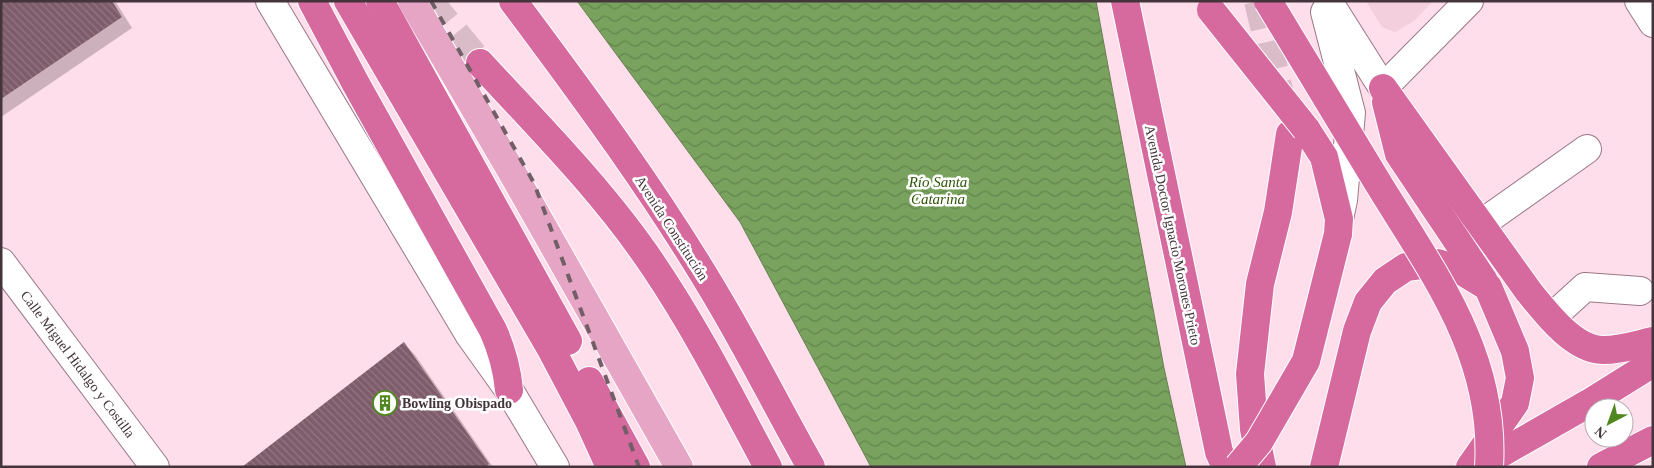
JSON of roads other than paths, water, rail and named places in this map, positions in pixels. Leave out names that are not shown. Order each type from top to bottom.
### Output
[{"type":"highway","points":[[312,1],[493,330],[507,368],[510,390]]},
{"type":"highway","points":[[348,1],[551,349],[589,421],[610,467]]},
{"type":"highway","points":[[380,1],[636,467]]},
{"type":"highway","name":"Avenida Constitución","points":[[513,1],[599,116],[667,217],[723,307],[806,462]]},
{"type":"highway","name":"Avenida Doctor Ignacio Morones Prieto","points":[[1125,1],[1219,452],[1226,467]]},
{"type":"highway","points":[[1268,1],[1460,322],[1474,355],[1484,389],[1489,428],[1489,467]]},
{"type":"highway","points":[[1208,6],[1298,132],[1324,157],[1339,227],[1306,361],[1259,442],[1238,467]]},
{"type":"highway","points":[[480,63],[596,191],[652,264],[699,337],[768,467]]},
{"type":"highway","points":[[1383,88],[1529,292],[1551,318],[1578,343],[1601,350],[1625,349],[1653,341]]},
{"type":"highway","points":[[1383,88],[1398,154],[1488,287],[1515,351],[1520,378],[1515,402],[1470,467]]},
{"type":"highway","points":[[1262,467],[1254,429],[1250,374],[1260,284],[1298,132]]},
{"type":"highway","points":[[1324,467],[1357,331],[1368,302],[1385,281],[1406,267],[1437,263],[1460,270],[1488,287]]},
{"type":"highway","points":[[699,337],[787,425]]},
{"type":"highway","points":[[1477,467],[1589,403],[1653,363]]},
{"type":"highway","points":[[1600,467],[1653,440]]},
{"type":"highway","points":[[1644,467],[1653,449]]},
{"type":"main road","points":[[412,1],[513,174],[678,467]]},
{"type":"street","points":[[270,1],[469,334],[510,390],[555,467]]},
{"type":"street","points":[[1322,1],[1351,113],[1339,227]]},
{"type":"street","points":[[1328,1],[1383,88],[1469,1]]},
{"type":"street","points":[[1639,1],[1653,23]]},
{"type":"street","points":[[1481,224],[1587,148]]},
{"type":"street","name":"Calle Miguel Hidalgo y Costilla","points":[[1,262],[154,467]]},
{"type":"street","points":[[1551,318],[1585,287],[1640,291]]},
{"type":"water","name":"Río Santa Catarina","points":[[577,1],[1096,1],[1164,368],[1186,467],[871,467],[740,222]]},
{"type":"tunnel","points":[[429,1],[480,63]]},
{"type":"tunnel","points":[[1258,1],[1282,103]]},
{"type":"railway","points":[[431,1],[534,183],[639,467]]},
{"type":"place","name":"Bowling Obispado","points":[[385,403]]}]
